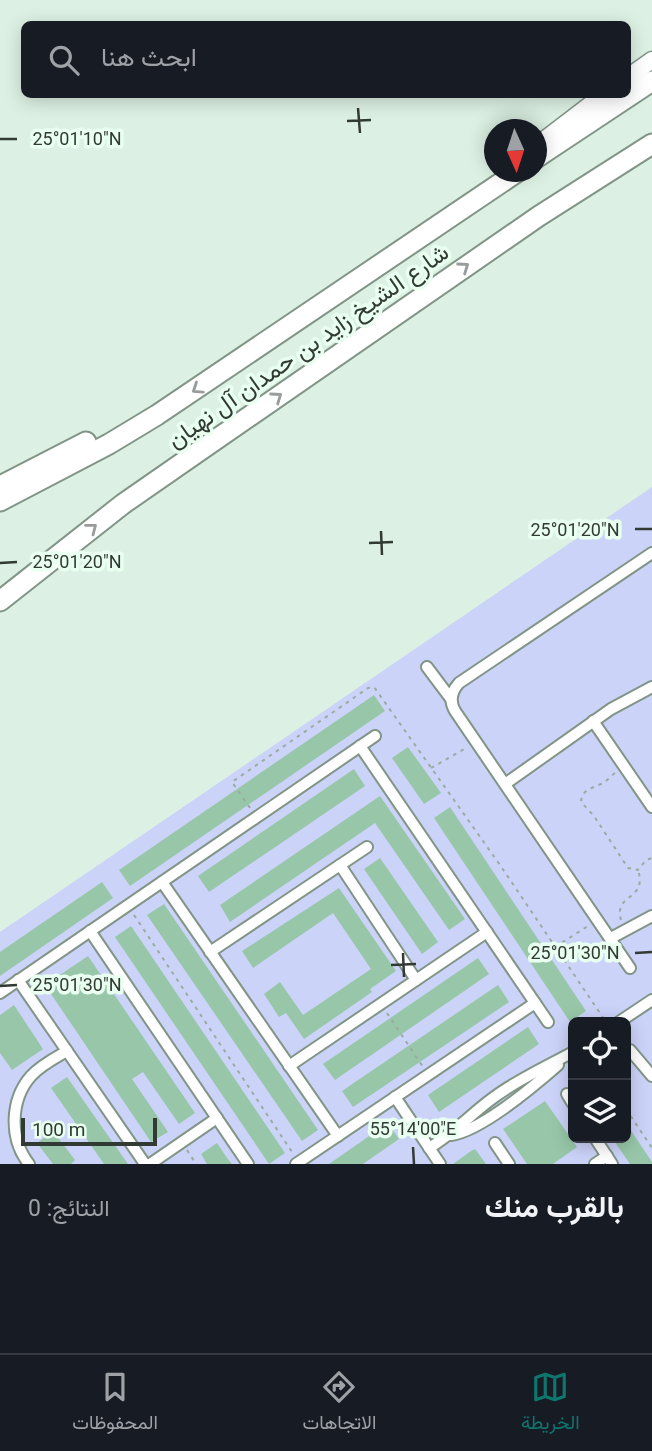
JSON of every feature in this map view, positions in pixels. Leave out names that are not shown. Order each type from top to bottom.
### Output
[{"type":"highway","points":[[631,95],[652,81]]},
{"type":"highway","points":[[547,151],[627,98]]},
{"type":"highway","name":"شارع الشيخ زايد بن حمدان آل نهيان","points":[[0,601],[123,504],[174,468],[539,216],[652,144]]},
{"type":"highway","name":"شارع الشيخ زايد بن حمدان آل نهيان","points":[[0,501],[128,433],[502,182]]},
{"type":"highway","points":[[0,486],[96,438],[128,433]]},
{"type":"street","points":[[631,75],[652,60]]},
{"type":"street","points":[[547,138],[599,98]]},
{"type":"street","points":[[314,309],[340,286],[489,182]]},
{"type":"street","points":[[452,699],[459,683],[652,553]]},
{"type":"street","points":[[427,667],[452,699],[455,712],[630,968]]},
{"type":"street","points":[[505,784],[593,721],[652,687]]},
{"type":"street","points":[[593,721],[652,806]]},
{"type":"street","points":[[0,993],[374,736]]},
{"type":"street","points":[[360,746],[548,1022]]},
{"type":"street","points":[[210,952],[367,847]]},
{"type":"street","points":[[340,865],[416,980]]},
{"type":"street","points":[[162,882],[338,1136]]},
{"type":"street","points":[[611,938],[652,916]]},
{"type":"street","points":[[90,931],[248,1164]]},
{"type":"street","points":[[289,1066],[487,932]]},
{"type":"street","points":[[18,980],[148,1164],[217,1118]]},
{"type":"street","points":[[626,1017],[652,1000]]},
{"type":"street","points":[[298,1163],[535,1003]]},
{"type":"street","points":[[29,1164],[19,1147],[15,1133],[20,1094],[31,1077],[67,1051]]},
{"type":"street","points":[[631,1051],[652,1076]]},
{"type":"street","points":[[429,1148],[451,1135],[481,1107],[524,1078],[568,1055]]},
{"type":"street","points":[[451,1135],[463,1133],[489,1117],[568,1056]]},
{"type":"street","points":[[524,1078],[530,1088]]},
{"type":"street","points":[[395,1097],[440,1164]]},
{"type":"street","points":[[481,1107],[489,1117]]},
{"type":"street","points":[[495,1143],[509,1164]]},
{"type":"street","points":[[595,1164],[610,1160],[598,1143]]},
{"type":"path","points":[[256,817],[232,782],[368,688],[374,687],[603,1017]]},
{"type":"path","points":[[432,768],[476,742]]},
{"type":"path","points":[[625,768],[586,791],[581,799],[619,851],[627,867],[638,870]]},
{"type":"path","points":[[638,870],[646,860],[652,858]]},
{"type":"path","points":[[626,930],[619,909],[625,900],[639,889],[641,882],[638,870]]},
{"type":"path","points":[[127,906],[298,1163]]},
{"type":"path","points":[[555,947],[598,920]]},
{"type":"path","points":[[381,1004],[428,1075]]},
{"type":"path","points":[[631,1116],[652,1148]]},
{"type":"path","points":[[181,1143],[196,1164]]},
{"type":"shaded area","points":[[652,487],[652,1164],[0,1164],[0,932]]},
{"type":"building","points":[[374,695],[385,711],[130,886],[119,870]]},
{"type":"building","points":[[408,747],[441,793],[424,804],[392,758]]},
{"type":"building","points":[[354,769],[365,786],[209,892],[198,876]]},
{"type":"building","points":[[380,796],[465,919],[449,930],[375,823],[230,922],[220,905]]},
{"type":"building","points":[[450,807],[586,1011],[568,1019],[434,818]]},
{"type":"building","points":[[380,858],[438,942],[422,954],[364,869]]},
{"type":"building","points":[[102,882],[113,898],[0,976],[0,952]]},
{"type":"building","points":[[339,888],[396,971],[370,989],[372,992],[304,1039],[286,1013],[279,1017],[264,994],[280,982],[303,1015],[371,969],[333,913],[253,968],[242,951]]},
{"type":"building","points":[[164,904],[318,1130],[302,1141],[147,915]]},
{"type":"building","points":[[131,926],[285,1153],[269,1164],[115,937]]},
{"type":"building","points":[[88,956],[195,1113],[179,1124],[143,1072],[132,1079],[168,1132],[151,1142],[45,985]]},
{"type":"building","points":[[478,958],[489,974],[335,1080],[323,1064]]},
{"type":"building","points":[[498,985],[509,1002],[353,1107],[342,1091]]},
{"type":"building","points":[[14,1005],[43,1049],[12,1070],[0,1053],[0,1015]]},
{"type":"building","points":[[528,1027],[539,1044],[439,1112],[428,1095]]},
{"type":"building","points":[[67,1077],[128,1164],[104,1164],[51,1088]]},
{"type":"building","points":[[545,1101],[568,1134],[568,1143],[574,1143],[577,1147],[553,1164],[527,1164],[503,1129]]},
{"type":"building","points":[[388,1123],[399,1139],[363,1164],[329,1164]]},
{"type":"building","points":[[631,1130],[652,1164],[630,1164],[615,1143],[631,1143]]},
{"type":"building","points":[[53,1131],[75,1160],[71,1164],[53,1164],[37,1143]]},
{"type":"building","points":[[217,1143],[232,1164],[207,1164],[201,1154]]},
{"type":"building","points":[[475,1149],[486,1164],[453,1164],[471,1151]]}]
